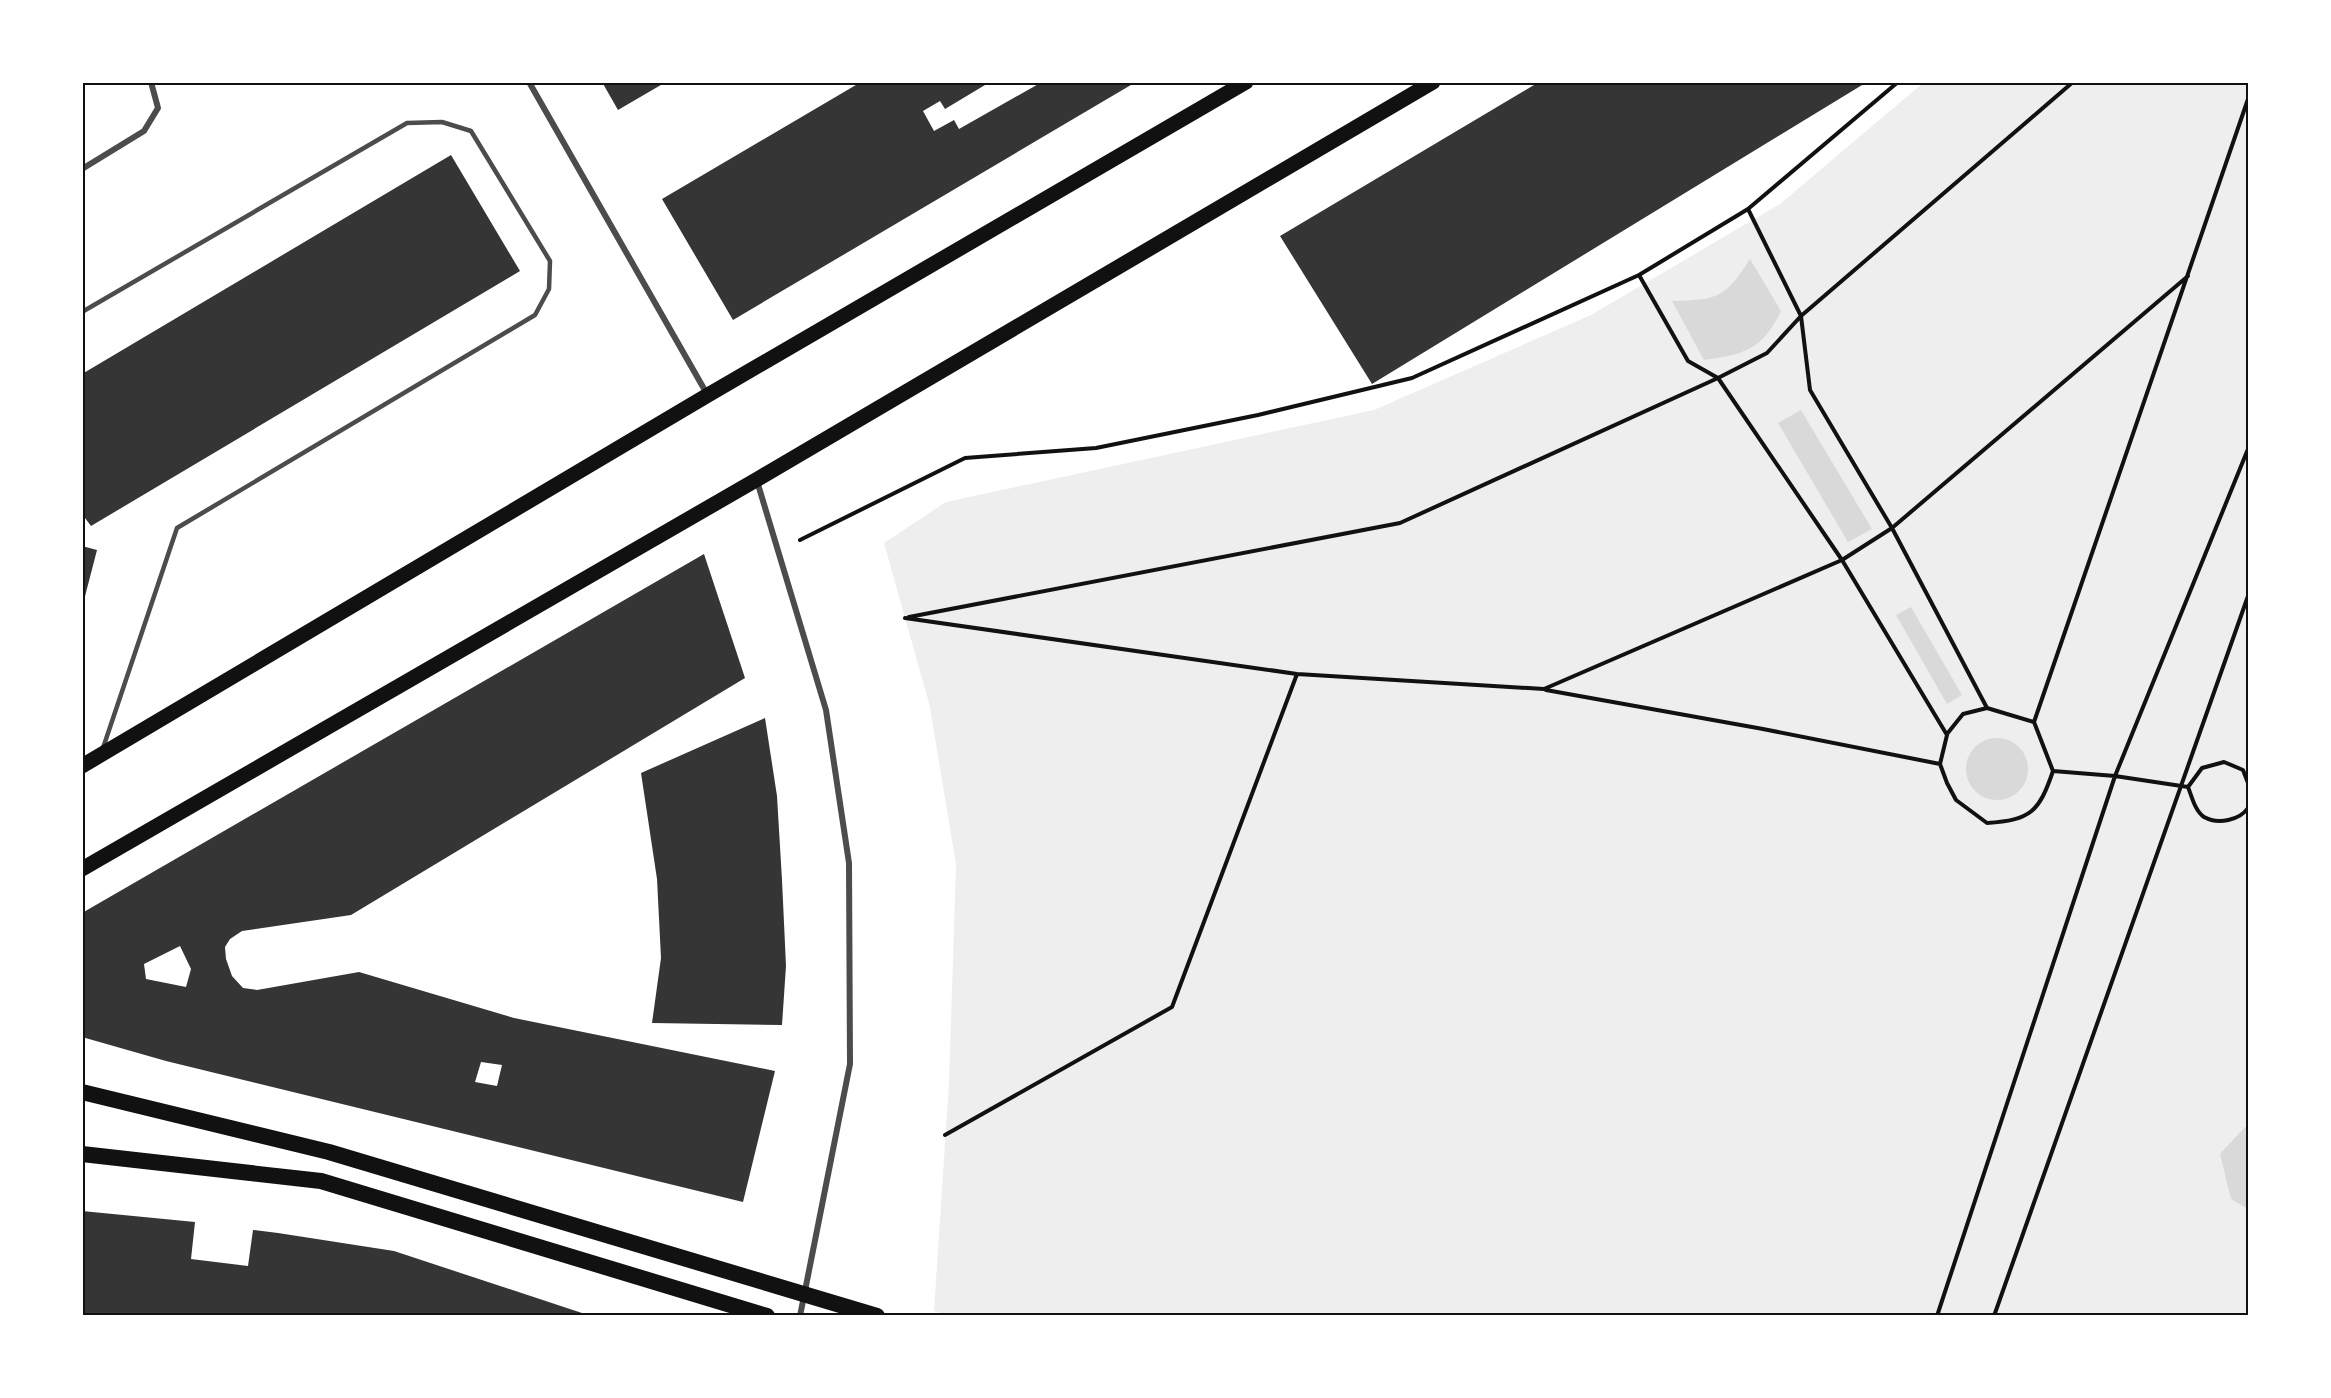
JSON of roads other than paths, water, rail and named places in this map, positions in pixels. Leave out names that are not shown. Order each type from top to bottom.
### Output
[{"type":"highway","points":[[82,1092],[329,1152],[877,1316]]},
{"type":"highway","points":[[82,1154],[321,1181],[768,1316]]},
{"type":"main road","points":[[82,766],[708,395],[1246,82]]},
{"type":"main road","points":[[82,869],[756,480],[1432,82]]},
{"type":"street","points":[[82,169],[144,131],[158,108],[151,82]]},
{"type":"street","points":[[529,82],[708,395]]},
{"type":"street","points":[[756,480],[826,710],[849,863],[850,1064],[800,1316]]},
{"type":"lane","points":[[82,312],[407,123],[442,122],[471,131],[550,261],[549,289],[535,315],[177,528],[100,756]]}]
